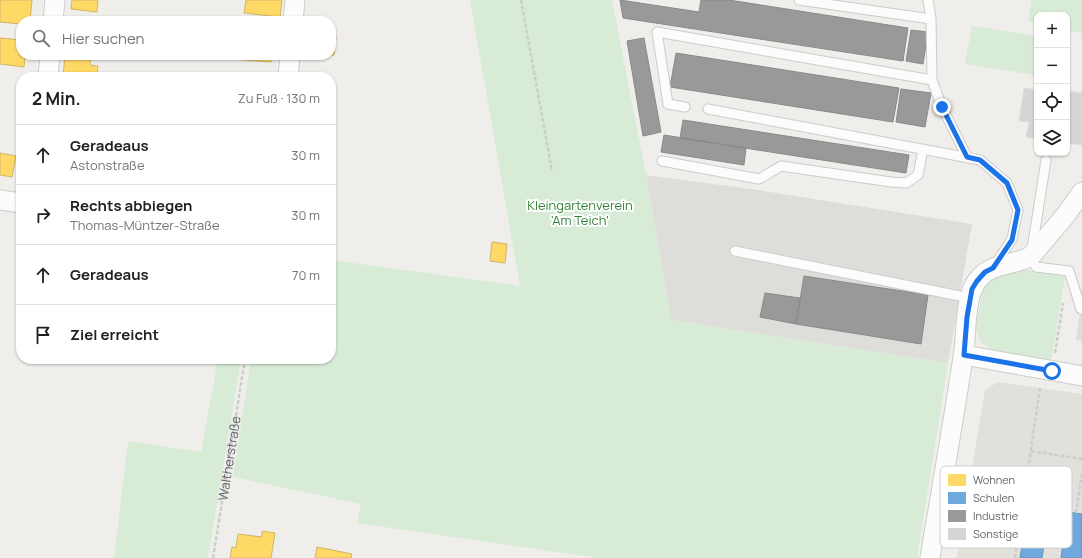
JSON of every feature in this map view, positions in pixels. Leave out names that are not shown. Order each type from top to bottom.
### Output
[{"type":"street","points":[[53,16],[55,0]]},
{"type":"street","points":[[294,16],[296,0]]},
{"type":"street","points":[[48,72],[50,60]]},
{"type":"street","points":[[288,72],[290,60]]},
{"type":"street","points":[[945,466],[964,355],[967,317],[972,289],[985,272],[1002,264],[1023,260],[1031,256],[1065,216],[1082,192]]},
{"type":"street","points":[[0,200],[16,202]]},
{"type":"street","points":[[964,355],[1082,376]]},
{"type":"street","points":[[930,558],[940,498]]},
{"type":"lane","points":[[799,0],[931,19]]},
{"type":"lane","points":[[928,0],[931,19],[932,80],[942,107],[967,157]]},
{"type":"lane","points":[[685,107],[668,104],[657,32],[932,80]]},
{"type":"lane","points":[[708,109],[980,160],[1007,183],[1018,210],[1012,240],[993,268]]},
{"type":"lane","points":[[662,161],[759,179],[781,166],[906,183],[918,175],[924,149]]},
{"type":"lane","points":[[1046,160],[1031,256],[1036,267],[1069,271],[1082,309]]},
{"type":"lane","points":[[735,251],[970,298]]},
{"type":"path","points":[[521,0],[552,171]]},
{"type":"path","points":[[1052,371],[1064,302]]},
{"type":"path","name":"Waltherstraße","points":[[213,558],[243,364]]},
{"type":"path","points":[[1029,466],[1040,388]]},
{"type":"path","points":[[1031,451],[1082,459]]},
{"type":"path","points":[[1076,513],[1082,473]]},
{"type":"path","points":[[1015,558],[1016,548]]},
{"type":"shaded area","points":[[646,175],[758,190],[972,224],[948,363],[671,320]]},
{"type":"shaded area","points":[[1082,299],[1082,341],[1076,340]]},
{"type":"shaded area","points":[[998,382],[1082,394],[1082,558],[957,558],[959,548],[1072,548],[1072,466],[972,466],[985,390]]},
{"type":"green space","name":"Kleingartenverein 'Am Teich'","points":[[470,0],[612,0],[646,175],[671,320],[948,363],[917,558],[598,558],[357,523],[361,504],[233,477],[250,364],[336,364],[336,261],[520,286]]},
{"type":"green space","points":[[1032,0],[1082,0],[1082,33],[1070,31],[1070,12],[1034,12],[1034,22],[1028,21]]},
{"type":"green space","points":[[972,26],[1034,36],[1034,75],[965,64]]},
{"type":"green space","points":[[1013,268],[1065,277],[1051,360],[1022,357],[1000,352],[983,343],[978,336],[977,321],[987,279]]},
{"type":"green space","points":[[217,364],[240,364],[208,558],[114,558],[128,441],[201,452]]},
{"type":"building: Wohnen","points":[[0,0],[32,0],[30,16],[16,16],[16,24],[0,22]]},
{"type":"building: Wohnen","points":[[72,0],[98,0],[97,12],[71,9]]},
{"type":"building: Wohnen","points":[[246,0],[282,0],[280,16],[244,13]]},
{"type":"building: Wohnen","points":[[0,38],[16,40],[16,60],[25,60],[24,67],[0,64]]},
{"type":"building: Wohnen","points":[[65,60],[90,60],[90,65],[98,66],[97,72],[63,72]]},
{"type":"building: Wohnen","points":[[244,60],[271,60],[271,62]]},
{"type":"building: Wohnen","points":[[0,153],[16,156],[12,177],[0,175]]},
{"type":"building: Wohnen","points":[[492,242],[507,244],[505,263],[490,261]]},
{"type":"building: Wohnen","points":[[262,531],[275,533],[271,558],[230,558],[232,547],[236,548],[238,534],[262,537]]},
{"type":"building: Wohnen","points":[[317,547],[352,554],[351,558],[315,558]]},
{"type":"building: Schulen","points":[[1072,512],[1082,514],[1082,558],[1061,558],[1062,548],[1072,548]]},
{"type":"building: Schulen","points":[[1021,548],[1044,548],[1042,558],[1020,558]]},
{"type":"building: Industrie","points":[[620,0],[699,12],[701,0],[729,0],[908,28],[903,61],[623,18]]},
{"type":"building: Industrie","points":[[911,30],[928,32],[923,64],[906,61]]},
{"type":"building: Industrie","points":[[644,38],[661,132],[643,136],[627,41]]},
{"type":"building: Industrie","points":[[676,53],[899,88],[893,122],[670,87]]},
{"type":"building: Industrie","points":[[901,89],[931,93],[925,127],[896,122]]},
{"type":"building: Industrie","points":[[683,120],[909,155],[906,173],[680,138]]},
{"type":"building: Industrie","points":[[664,135],[746,148],[744,165],[661,152]]},
{"type":"building: Industrie","points":[[804,276],[928,295],[921,344],[796,324]]},
{"type":"building: Industrie","points":[[765,293],[800,298],[796,324],[760,317]]},
{"type":"building: Sonstige","points":[[1024,88],[1034,90],[1034,138],[1026,137],[1029,122],[1019,121]]},
{"type":"building: Sonstige","points":[[1070,91],[1082,93],[1082,145],[1070,143]]},
{"type":"route","points":[[942,107],[967,157],[980,160],[1007,183],[1018,210],[1012,240],[993,268],[985,272],[972,289],[967,317],[964,355],[1052,371]]}]
